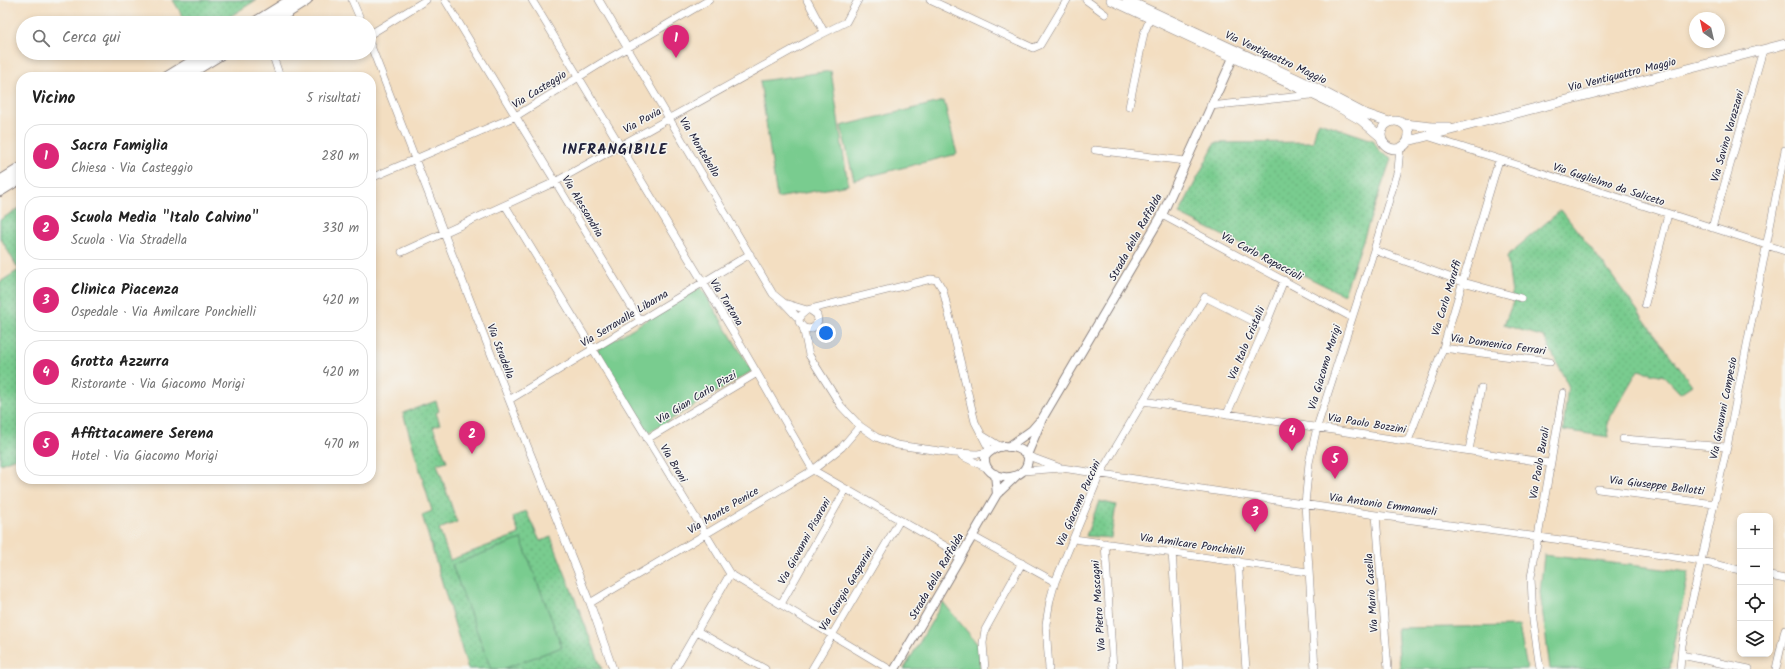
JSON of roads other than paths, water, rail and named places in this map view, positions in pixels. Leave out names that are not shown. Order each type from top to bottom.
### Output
[{"type":"main road","points":[[265,16],[291,0]]},
{"type":"main road","points":[[282,16],[307,0]]},
{"type":"main road","name":"Via Ventiquattro Maggio","points":[[1111,0],[1151,15],[1308,84],[1363,113],[1389,122],[1397,121],[1404,124],[1432,127],[1465,126]]},
{"type":"main road","name":"Via Ventiquattro Maggio","points":[[1126,0],[1151,15],[1233,58],[1350,113],[1370,126],[1381,137],[1386,146],[1395,149],[1400,148],[1408,141],[1426,136],[1785,44]]},
{"type":"main road","points":[[1233,58],[1240,56],[1298,83],[1308,84]]},
{"type":"main road","points":[[175,72],[195,60]]},
{"type":"main road","points":[[192,72],[212,60]]},
{"type":"main road","points":[[1381,137],[1382,129],[1389,122]]},
{"type":"main road","points":[[1404,124],[1409,133],[1408,141]]},
{"type":"main road","points":[[0,181],[16,171]]},
{"type":"main road","points":[[0,191],[16,181]]},
{"type":"street","points":[[352,0],[359,16]]},
{"type":"street","points":[[376,31],[426,0]]},
{"type":"street","name":"Via Alessandria","points":[[445,0],[640,321]]},
{"type":"street","name":"Via Tortona","points":[[532,0],[757,373],[813,470]]},
{"type":"street","name":"Via Montebello","points":[[598,0],[670,118],[773,294],[784,302],[799,319]]},
{"type":"street","name":"Via Casteggio","points":[[376,176],[516,116],[578,77],[709,0]]},
{"type":"street","points":[[807,0],[824,32]]},
{"type":"street","name":"Via Pavia","points":[[402,252],[555,182],[824,32],[846,22],[858,0]]},
{"type":"street","points":[[930,0],[1033,48],[1040,46],[1067,0]]},
{"type":"street","points":[[1086,0],[1105,14]]},
{"type":"street","points":[[1128,107],[1144,33],[1151,15]]},
{"type":"street","name":"Via Savino Varazzani","points":[[1712,228],[1763,50]]},
{"type":"street","name":"Strada della Raffalda","points":[[895,669],[997,494],[1028,466],[1028,455],[1042,419],[1162,215],[1233,58]]},
{"type":"street","points":[[274,60],[278,72]]},
{"type":"street","name":"Via Stradella","points":[[376,60],[508,400],[590,603],[613,669]]},
{"type":"street","name":"Via Ventiquattro Maggio","points":[[1210,106],[1311,95]]},
{"type":"street","name":"Via Guglielmo da Saliceto","points":[[1426,136],[1785,251]]},
{"type":"street","name":"Via Giacomo Morigi","points":[[1314,669],[1305,504],[1309,463],[1317,427],[1398,170],[1400,148]]},
{"type":"street","points":[[1095,150],[1186,161]]},
{"type":"street","name":"Via Giovanni Campesio","points":[[1680,669],[1681,655],[1727,447],[1785,150]]},
{"type":"street","name":"Via Carlo Maruffi","points":[[1408,441],[1442,348],[1500,160]]},
{"type":"street","name":"Via Broni","points":[[505,205],[704,535],[730,574],[889,669]]},
{"type":"street","points":[[1645,304],[1668,214]]},
{"type":"street","name":"Via Carlo Rapaccioli","points":[[1162,215],[1352,317]]},
{"type":"street","points":[[1374,250],[1462,282],[1521,298]]},
{"type":"street","name":"Via Serravalle Libarna","points":[[508,400],[750,254]]},
{"type":"street","points":[[987,468],[984,461],[989,451],[975,422],[943,290],[937,280],[931,279],[829,306],[808,310],[802,313],[799,319],[803,327],[809,356],[841,406],[860,426],[876,437],[897,445],[954,453],[978,454],[989,451]]},
{"type":"street","name":"Via Italo Cristalli","points":[[1227,414],[1284,280]]},
{"type":"street","name":"Via Giacomo Puccini","points":[[1049,669],[1046,624],[1050,600],[1055,582],[1100,474],[1205,297],[1265,327]]},
{"type":"street","name":"Via Montebello","points":[[784,302],[808,310]]},
{"type":"street","points":[[806,345],[817,324],[818,318],[829,306]]},
{"type":"street","points":[[808,310],[815,313],[818,318]]},
{"type":"street","points":[[803,327],[809,329],[814,328]]},
{"type":"street","name":"Via Domenico Ferrari","points":[[1442,348],[1550,362]]},
{"type":"street","name":"Via Gian Carlo Pizzi","points":[[647,439],[757,373]]},
{"type":"street","points":[[1469,450],[1481,388]]},
{"type":"street","name":"Via Paolo Burali","points":[[1540,669],[1533,620],[1531,577],[1562,393]]},
{"type":"street","name":"Via Paolo Bozzini","points":[[1143,401],[1550,463]]},
{"type":"street","name":"Strada della Raffalda","points":[[989,451],[1005,447],[1032,430],[1042,419]]},
{"type":"street","name":"Via Monte Penice","points":[[590,603],[813,470],[842,447],[860,426]]},
{"type":"street","points":[[983,436],[1005,447],[1018,448],[1028,455]]},
{"type":"street","points":[[1623,439],[1727,447]]},
{"type":"street","points":[[954,453],[969,458],[995,474],[1003,477],[1019,474]]},
{"type":"street","name":"Via Antonio Emmanueli","points":[[1028,455],[1062,468],[1376,515],[1537,536],[1701,561],[1737,569]]},
{"type":"street","name":"Via Antonio Emmanueli","points":[[1019,474],[1062,468]]},
{"type":"street","points":[[813,470],[961,555]]},
{"type":"street","points":[[995,474],[997,494]]},
{"type":"street","name":"Via Giuseppe Bellotti","points":[[1598,488],[1714,504]]},
{"type":"street","name":"Via Giovanni Pisaroni","points":[[781,604],[846,489]]},
{"type":"street","name":"Via Mario Casella","points":[[1376,515],[1388,669]]},
{"type":"street","name":"Via Giorgio Gasparini","points":[[812,669],[900,520]]},
{"type":"street","points":[[972,536],[1055,582]]},
{"type":"street","name":"Via Amilcare Ponchielli","points":[[1074,539],[1105,542],[1308,572]]},
{"type":"street","name":"Via Pietro Mascagni","points":[[1105,542],[1113,669]]},
{"type":"street","points":[[1172,552],[1180,669]]},
{"type":"street","points":[[1238,561],[1246,669]]},
{"type":"street","points":[[985,669],[983,643],[985,630],[1022,563]]},
{"type":"street","points":[[675,669],[730,574]]},
{"type":"street","points":[[1773,577],[1785,579]]},
{"type":"street","points":[[1776,669],[1785,629]]},
{"type":"street","points":[[697,631],[764,669]]},
{"type":"street","points":[[1681,655],[1749,669]]},
{"type":"place","name":"Sacra Famiglia","points":[[676,58]]},
{"type":"place","name":"Grotta Azzurra","points":[[1292,451]]},
{"type":"place","name":"Scuola Media \"Italo Calvino\"","points":[[472,454]]},
{"type":"place","name":"Affittacamere Serena","points":[[1335,479]]},
{"type":"place","name":"Clinica Piacenza","points":[[1255,532]]},
{"type":"district","name":"INFRANGIBILE","points":[[615,149]]}]
